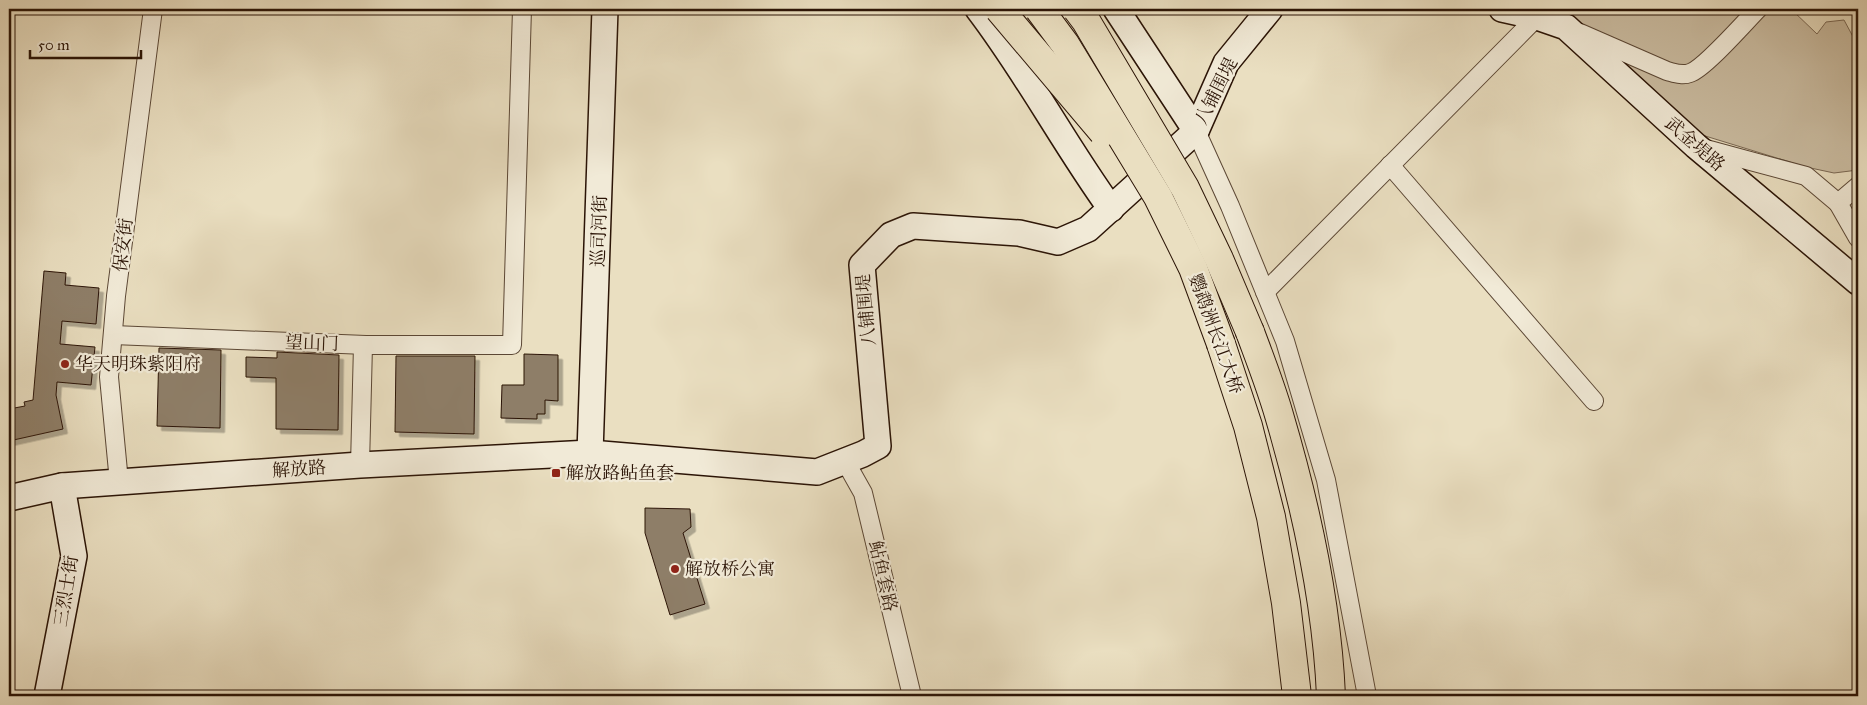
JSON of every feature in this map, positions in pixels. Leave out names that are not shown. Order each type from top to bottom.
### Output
[{"type":"highway","points":[[998,9],[1158,197]]},
{"type":"highway","name":"鹦鹉洲长江大桥","points":[[1039,9],[1065,44],[1158,197],[1192,268],[1221,344],[1248,426],[1271,517],[1286,603],[1296,696]]},
{"type":"highway","name":"鹦鹉洲长江大桥","points":[[1077,9],[1169,159],[1219,259],[1250,332],[1279,414],[1302,505],[1320,595],[1331,696]]},
{"type":"highway","points":[[1096,9],[1117,41],[1169,159]]},
{"type":"street","name":"保安街","points":[[119,482],[109,377],[116,296],[153,9]]},
{"type":"street","name":"望山门","points":[[113,335],[362,345],[512,345],[522,9]]},
{"type":"street","name":"巡司河街","points":[[590,453],[605,9]]},
{"type":"street","points":[[978,9],[1002,40],[1083,170],[1111,209]]},
{"type":"street","points":[[1116,9],[1196,131],[1230,206],[1285,341],[1326,480],[1367,696]]},
{"type":"street","name":"八铺围堤","points":[[590,453],[817,472],[878,446],[862,265],[872,252],[891,235],[913,226],[1019,233],[1058,242],[1088,229],[1196,131],[1226,63],[1270,9]]},
{"type":"street","points":[[1502,9],[1538,13]]},
{"type":"street","points":[[1566,27],[1679,74],[1691,73],[1702,66],[1758,9]]},
{"type":"street","points":[[1265,292],[1538,13]]},
{"type":"street","name":"武金堤路","points":[[1538,13],[1566,27],[1696,146],[1858,282]]},
{"type":"street","points":[[1696,146],[1806,176],[1838,203],[1858,238]]},
{"type":"street","points":[[1390,164],[1594,401]]},
{"type":"street","points":[[1838,203],[1858,186]]},
{"type":"street","points":[[360,465],[362,345]]},
{"type":"street","name":"解放路","points":[[9,498],[62,486],[360,465],[590,453]]},
{"type":"street","name":"鲇鱼套路","points":[[845,461],[863,493],[912,696]]},
{"type":"street","name":"三烈士街","points":[[47,696],[74,556],[62,486]]},
{"type":"shaded area","points":[[1555,9],[1791,9],[1817,34],[1826,22],[1844,20],[1858,46],[1858,170],[1834,173],[1806,167],[1702,135]]},
{"type":"building","name":"华天明珠紫阳府","points":[[44,271],[66,273],[65,285],[99,288],[96,324],[62,321],[60,344],[95,347],[91,385],[57,382],[56,395],[63,429],[9,441],[9,409],[25,406],[24,402],[33,400]]},
{"type":"building","points":[[159,348],[221,350],[220,428],[157,426]]},
{"type":"building","points":[[277,352],[339,355],[338,430],[276,429],[276,378],[246,377],[246,357],[277,358]]},
{"type":"building","points":[[524,354],[558,355],[558,401],[545,400],[545,414],[537,414],[537,419],[501,418],[502,385],[524,385]]},
{"type":"building","points":[[396,356],[475,356],[474,434],[395,432]]},
{"type":"building","name":"解放桥公寓","points":[[645,508],[690,509],[691,527],[683,533],[705,604],[670,615],[645,533]]},
{"type":"place","name":"华天明珠紫阳府","points":[[65,364]]},
{"type":"place","name":"解放路鲇鱼套","points":[[556,473]]},
{"type":"place","name":"解放桥公寓","points":[[675,569]]}]
